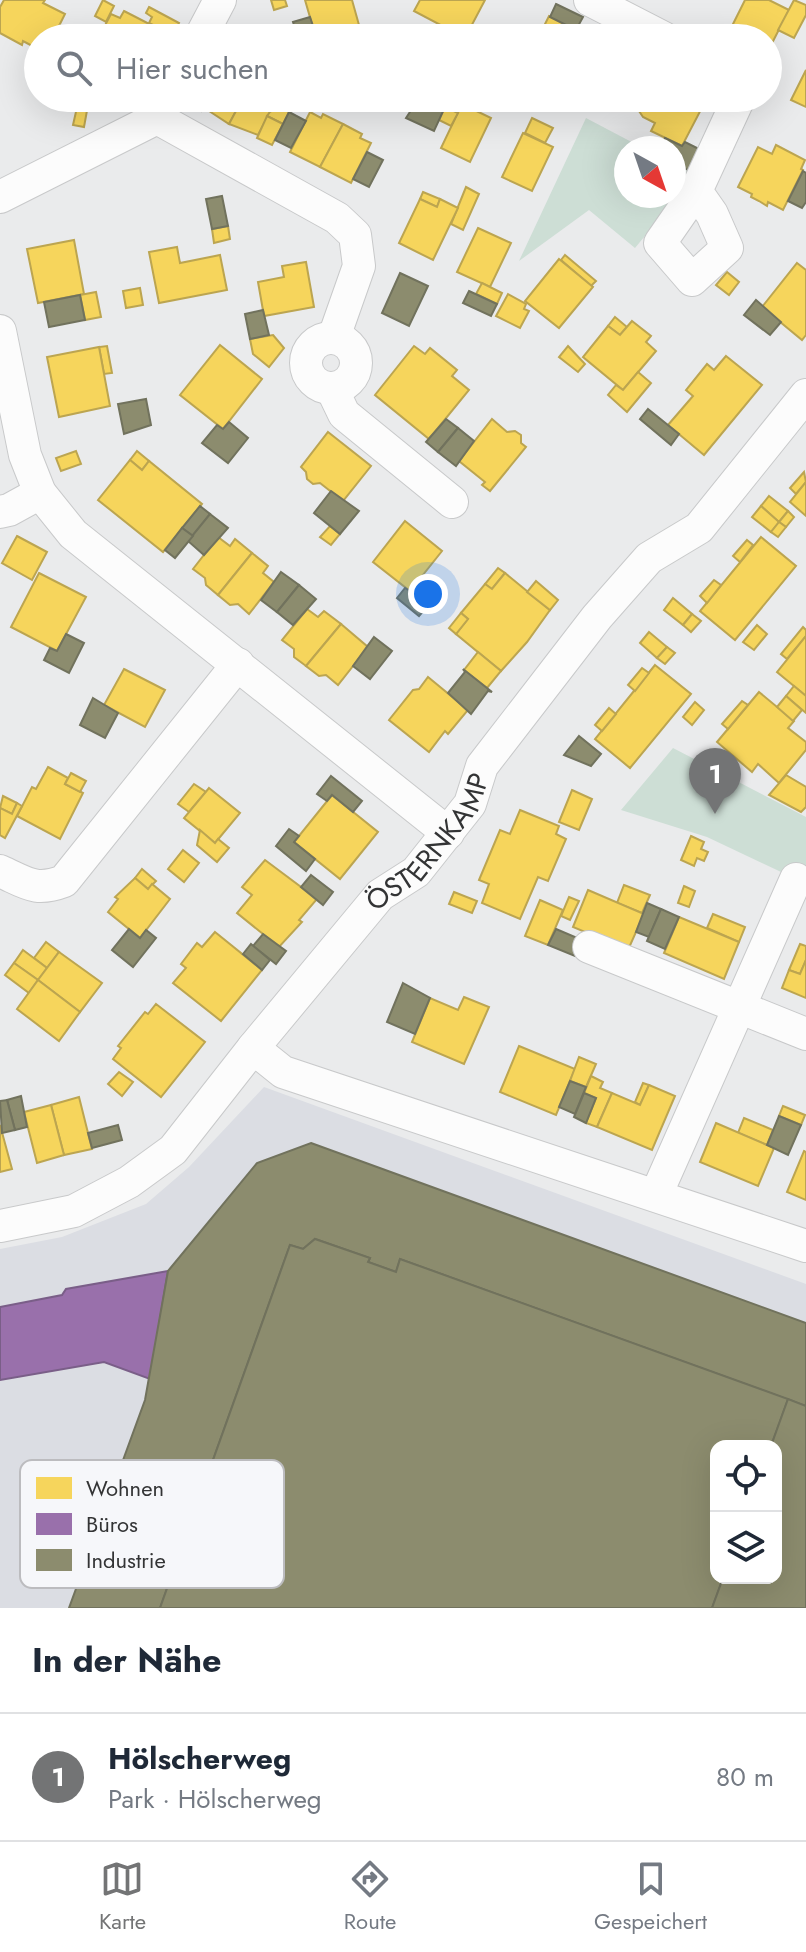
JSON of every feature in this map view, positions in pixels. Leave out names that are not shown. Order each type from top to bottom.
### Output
[{"type":"street","points":[[207,24],[220,0]]},
{"type":"street","points":[[590,0],[637,24]]},
{"type":"street","points":[[0,197],[155,112]]},
{"type":"street","points":[[168,112],[337,218],[355,235],[359,266],[334,337],[314,343],[305,362],[312,381],[332,389],[344,414],[452,502]]},
{"type":"street","points":[[696,191],[733,112]]},
{"type":"street","points":[[0,331],[25,455],[40,493],[73,534],[448,833]]},
{"type":"street","name":"ÖSTERNKAMP","points":[[0,1226],[74,1211],[129,1182],[173,1150],[380,895],[416,872],[448,833],[470,804],[482,766],[597,617],[649,558],[699,528],[806,395]]},
{"type":"street","points":[[0,512],[40,493]]},
{"type":"street","points":[[0,871],[30,885],[46,888],[64,881],[238,664]]},
{"type":"street","points":[[656,1195],[796,879]]},
{"type":"street","points":[[589,947],[806,1034]]},
{"type":"street","points":[[253,1048],[283,1072],[806,1246]]},
{"type":"shaded area","points":[[586,118],[620,136],[614,136],[614,208],[668,208],[635,248],[589,210],[519,261]]},
{"type":"shaded area","points":[[686,170],[695,175],[686,186]]},
{"type":"shaded area","points":[[673,748],[806,817],[806,876],[796,879],[707,837],[621,810]]},
{"type":"shaded area","points":[[264,1087],[806,1284],[806,1608],[0,1608],[0,1249],[62,1237],[146,1204],[189,1167]]},
{"type":"building: Wohnen","points":[[4,0],[45,0],[43,3],[65,14],[60,24],[24,24],[22,45],[0,33],[0,7]]},
{"type":"building: Wohnen","points":[[103,0],[114,6],[106,22],[95,16]]},
{"type":"building: Wohnen","points":[[271,0],[285,0],[287,6],[274,10]]},
{"type":"building: Wohnen","points":[[305,0],[352,0],[359,24],[312,24]]},
{"type":"building: Wohnen","points":[[420,0],[485,0],[472,24],[439,24],[414,11]]},
{"type":"building: Wohnen","points":[[745,0],[769,0],[789,10],[782,24],[733,24]]},
{"type":"building: Wohnen","points":[[794,0],[806,5],[806,15],[794,38],[782,32],[781,24]]},
{"type":"building: Wohnen","points":[[149,7],[179,23],[151,24],[152,17],[146,13]]},
{"type":"building: Wohnen","points":[[124,11],[149,24],[106,24],[111,14],[120,18]]},
{"type":"building: Wohnen","points":[[549,16],[564,24],[545,24]]},
{"type":"building: Wohnen","points":[[806,70],[806,107],[791,100]]},
{"type":"building: Wohnen","points":[[76,112],[87,112],[84,127],[73,125]]},
{"type":"building: Wohnen","points":[[211,112],[235,112],[229,124]]},
{"type":"building: Wohnen","points":[[235,112],[270,112],[258,135],[229,124]]},
{"type":"building: Wohnen","points":[[270,112],[289,112],[283,124],[267,116]]},
{"type":"building: Wohnen","points":[[310,112],[321,118],[323,114],[343,124],[320,167],[290,152]]},
{"type":"building: Wohnen","points":[[443,112],[458,113],[451,126],[439,120]]},
{"type":"building: Wohnen","points":[[458,112],[479,112],[491,118],[470,162],[441,148]]},
{"type":"building: Wohnen","points":[[640,112],[700,112],[686,138],[661,136],[651,131],[655,123]]},
{"type":"building: Wohnen","points":[[267,116],[283,124],[272,145],[257,138]]},
{"type":"building: Wohnen","points":[[532,118],[553,128],[545,143],[525,133]]},
{"type":"building: Wohnen","points":[[343,124],[371,143],[351,183],[320,167]]},
{"type":"building: Wohnen","points":[[523,133],[553,147],[532,191],[502,177]]},
{"type":"building: Wohnen","points":[[776,145],[805,160],[783,210],[768,202],[767,206],[738,187],[758,147],[772,154]]},
{"type":"building: Wohnen","points":[[466,187],[479,194],[463,230],[451,224]]},
{"type":"building: Wohnen","points":[[423,192],[440,199],[437,207],[420,199]]},
{"type":"building: Wohnen","points":[[420,199],[437,207],[440,199],[458,208],[433,260],[399,243]]},
{"type":"building: Wohnen","points":[[228,226],[230,239],[214,243],[212,229]]},
{"type":"building: Wohnen","points":[[478,228],[511,243],[490,287],[457,272]]},
{"type":"building: Wohnen","points":[[74,240],[84,294],[38,303],[27,249]]},
{"type":"building: Wohnen","points":[[177,247],[180,263],[220,255],[227,290],[159,303],[149,252]]},
{"type":"building: Wohnen","points":[[565,255],[596,281],[591,286],[561,260]]},
{"type":"building: Wohnen","points":[[559,259],[593,287],[559,328],[525,301]]},
{"type":"building: Wohnen","points":[[306,262],[314,307],[264,316],[258,282],[284,277],[282,266]]},
{"type":"building: Wohnen","points":[[797,263],[806,270],[806,335],[802,340],[762,307]]},
{"type":"building: Wohnen","points":[[727,272],[739,282],[729,295],[716,285]]},
{"type":"building: Wohnen","points":[[482,283],[502,293],[497,304],[476,294]]},
{"type":"building: Wohnen","points":[[140,288],[143,305],[126,308],[123,291]]},
{"type":"building: Wohnen","points":[[96,292],[101,317],[85,320],[80,295]]},
{"type":"building: Wohnen","points":[[508,294],[526,304],[524,309],[529,311],[520,328],[496,316]]},
{"type":"building: Wohnen","points":[[615,317],[627,327],[620,335],[608,326]]},
{"type":"building: Wohnen","points":[[632,321],[651,336],[646,342],[656,351],[623,390],[583,357],[608,326],[620,335]]},
{"type":"building: Wohnen","points":[[273,335],[284,348],[269,367],[253,354],[250,339]]},
{"type":"building: Wohnen","points":[[220,345],[262,379],[223,429],[180,395]]},
{"type":"building: Wohnen","points":[[107,346],[112,373],[104,374],[99,347]]},
{"type":"building: Wohnen","points":[[414,346],[425,354],[430,348],[457,370],[452,376],[469,390],[429,439],[375,395]]},
{"type":"building: Wohnen","points":[[568,346],[585,364],[578,372],[559,357]]},
{"type":"building: Wohnen","points":[[99,347],[110,406],[59,417],[47,357]]},
{"type":"building: Wohnen","points":[[726,356],[762,385],[704,455],[668,425],[693,396],[686,390],[707,364],[714,370]]},
{"type":"building: Wohnen","points":[[638,372],[651,383],[627,412],[608,395],[616,385],[623,390]]},
{"type":"building: Wohnen","points":[[492,419],[507,432],[515,431],[521,435],[521,443],[526,447],[490,491],[482,485],[485,482],[459,461]]},
{"type":"building: Wohnen","points":[[328,432],[371,466],[343,501],[320,483],[313,484],[301,467]]},
{"type":"building: Wohnen","points":[[76,451],[81,464],[61,471],[56,458]]},
{"type":"building: Wohnen","points":[[137,451],[149,461],[142,470],[130,460]]},
{"type":"building: Wohnen","points":[[130,460],[142,470],[149,461],[202,504],[163,552],[98,500]]},
{"type":"building: Wohnen","points":[[804,472],[806,482],[796,494],[790,488]]},
{"type":"building: Wohnen","points":[[806,482],[806,516],[790,502]]},
{"type":"building: Wohnen","points":[[769,496],[788,511],[779,522],[761,506]]},
{"type":"building: Wohnen","points":[[761,506],[779,522],[771,532],[752,517]]},
{"type":"building: Wohnen","points":[[788,511],[794,517],[786,527],[779,522]]},
{"type":"building: Wohnen","points":[[405,521],[442,551],[410,591],[373,562]]},
{"type":"building: Wohnen","points":[[779,522],[786,527],[778,537],[771,532]]},
{"type":"building: Wohnen","points":[[330,526],[340,534],[331,545],[320,537]]},
{"type":"building: Wohnen","points":[[17,536],[47,552],[32,580],[2,563]]},
{"type":"building: Wohnen","points":[[218,537],[230,546],[235,539],[252,553],[218,595],[206,585],[205,578],[193,569]]},
{"type":"building: Wohnen","points":[[761,537],[796,566],[735,640],[700,611]]},
{"type":"building: Wohnen","points":[[747,540],[753,545],[740,562],[733,556]]},
{"type":"building: Wohnen","points":[[252,553],[268,566],[263,573],[274,582],[249,614],[238,604],[230,605],[218,595]]},
{"type":"building: Wohnen","points":[[498,568],[505,573],[492,589],[485,584]]},
{"type":"building: Wohnen","points":[[39,573],[86,597],[57,651],[11,627]]},
{"type":"building: Wohnen","points":[[505,573],[550,610],[501,671],[456,634],[468,619],[461,613],[485,584],[492,589]]},
{"type":"building: Wohnen","points":[[714,580],[721,585],[707,603],[700,596]]},
{"type":"building: Wohnen","points":[[536,581],[558,600],[550,610],[527,592]]},
{"type":"building: Wohnen","points":[[673,598],[692,614],[683,625],[664,610]]},
{"type":"building: Wohnen","points":[[307,609],[318,617],[324,611],[341,624],[306,666],[294,657],[294,649],[282,640]]},
{"type":"building: Wohnen","points":[[461,613],[468,619],[456,634],[449,628]]},
{"type":"building: Wohnen","points":[[692,614],[701,621],[691,632],[683,625]]},
{"type":"building: Wohnen","points":[[341,624],[368,647],[338,685],[326,675],[319,676],[306,666]]},
{"type":"building: Wohnen","points":[[757,625],[767,634],[754,650],[743,642]]},
{"type":"building: Wohnen","points":[[803,627],[806,636],[787,659],[781,654]]},
{"type":"building: Wohnen","points":[[649,632],[667,647],[657,658],[640,643]]},
{"type":"building: Wohnen","points":[[806,636],[806,696],[777,672]]},
{"type":"building: Wohnen","points":[[667,647],[675,653],[665,664],[657,658]]},
{"type":"building: Wohnen","points":[[478,652],[501,671],[487,688],[464,670]]},
{"type":"building: Wohnen","points":[[655,665],[691,694],[630,768],[595,739]]},
{"type":"building: Wohnen","points":[[642,668],[649,673],[635,691],[628,685]]},
{"type":"building: Wohnen","points":[[124,669],[165,690],[145,727],[104,705]]},
{"type":"building: Wohnen","points":[[428,677],[468,710],[448,734],[445,731],[429,752],[389,720]]},
{"type":"building: Wohnen","points":[[794,686],[806,696],[806,713],[786,696]]},
{"type":"building: Wohnen","points":[[759,692],[794,721],[788,728],[806,742],[806,750],[779,783],[758,764],[752,772],[717,742]]},
{"type":"building: Wohnen","points":[[786,696],[802,710],[793,721],[777,707]]},
{"type":"building: Wohnen","points":[[742,701],[748,705],[728,729],[722,724]]},
{"type":"building: Wohnen","points":[[695,702],[704,710],[692,725],[683,717]]},
{"type":"building: Wohnen","points":[[609,708],[616,714],[602,731],[595,725]]},
{"type":"building: Wohnen","points":[[48,767],[68,778],[65,784],[83,793],[60,839],[17,816],[32,787],[36,789]]},
{"type":"building: Wohnen","points":[[71,773],[86,781],[80,792],[65,784]]},
{"type":"building: Wohnen","points":[[786,775],[806,787],[806,807],[801,812],[769,795]]},
{"type":"building: Wohnen","points":[[194,784],[206,792],[189,812],[178,804]]},
{"type":"building: Wohnen","points":[[209,788],[240,813],[215,843],[184,818]]},
{"type":"building: Wohnen","points":[[572,790],[592,799],[579,830],[559,822]]},
{"type":"building: Wohnen","points":[[332,795],[378,832],[340,879],[294,842]]},
{"type":"building: Wohnen","points":[[3,796],[17,803],[12,814],[0,808]]},
{"type":"building: Wohnen","points":[[17,803],[22,806],[5,838],[0,835],[0,808],[12,814]]},
{"type":"building: Wohnen","points":[[520,810],[559,826],[556,834],[566,839],[548,881],[538,877],[520,919],[482,903],[489,884],[479,880],[500,830],[510,834]]},
{"type":"building: Wohnen","points":[[200,830],[215,843],[218,839],[229,848],[217,862],[197,845]]},
{"type":"building: Wohnen","points":[[691,836],[704,842],[701,849],[708,852],[704,861],[697,858],[694,866],[681,860]]},
{"type":"building: Wohnen","points":[[183,850],[199,863],[184,882],[168,869]]},
{"type":"building: Wohnen","points":[[265,860],[317,899],[299,920],[302,922],[279,947],[237,913],[252,895],[242,887]]},
{"type":"building: Wohnen","points":[[142,869],[156,881],[148,889],[135,878]]},
{"type":"building: Wohnen","points":[[135,878],[148,889],[152,884],[170,899],[140,938],[108,912],[118,899],[115,897]]},
{"type":"building: Wohnen","points":[[624,885],[650,895],[642,913],[617,903]]},
{"type":"building: Wohnen","points":[[684,886],[695,891],[689,907],[678,903]]},
{"type":"building: Wohnen","points":[[588,890],[644,914],[628,950],[573,927]]},
{"type":"building: Wohnen","points":[[454,892],[477,901],[472,913],[449,904]]},
{"type":"building: Wohnen","points":[[569,897],[579,901],[570,920],[561,916]]},
{"type":"building: Wohnen","points":[[540,900],[563,910],[548,945],[525,936]]},
{"type":"building: Wohnen","points":[[713,914],[745,927],[739,942],[707,928]]},
{"type":"building: Wohnen","points":[[679,917],[739,942],[724,979],[664,953]]},
{"type":"building: Wohnen","points":[[215,932],[262,970],[221,1021],[173,983],[186,968],[181,964],[197,943],[202,947]]},
{"type":"building: Wohnen","points":[[46,942],[59,952],[47,968],[34,958]]},
{"type":"building: Wohnen","points":[[800,944],[806,946],[806,960],[800,974],[789,970]]},
{"type":"building: Wohnen","points":[[23,950],[47,968],[38,980],[14,963]]},
{"type":"building: Wohnen","points":[[59,952],[102,983],[80,1012],[38,980]]},
{"type":"building: Wohnen","points":[[806,960],[806,998],[782,988],[789,970],[800,974]]},
{"type":"building: Wohnen","points":[[14,963],[38,980],[29,993],[5,975]]},
{"type":"building: Wohnen","points":[[38,980],[80,1012],[59,1041],[17,1009]]},
{"type":"building: Wohnen","points":[[464,997],[489,1007],[464,1064],[412,1042],[430,998],[458,1010]]},
{"type":"building: Wohnen","points":[[156,1004],[205,1042],[161,1097],[113,1059],[121,1048],[118,1046],[145,1012],[148,1014]]},
{"type":"building: Wohnen","points":[[519,1046],[575,1069],[556,1115],[500,1092]]},
{"type":"building: Wohnen","points":[[579,1057],[596,1064],[586,1087],[570,1081]]},
{"type":"building: Wohnen","points":[[119,1072],[133,1082],[122,1096],[108,1084]]},
{"type":"building: Wohnen","points":[[591,1076],[603,1082],[600,1088],[612,1093],[597,1127],[586,1123],[596,1098],[584,1093]]},
{"type":"building: Wohnen","points":[[643,1083],[649,1085],[640,1105],[635,1102]]},
{"type":"building: Wohnen","points":[[649,1085],[675,1096],[652,1150],[597,1127],[612,1093],[640,1105]]},
{"type":"building: Wohnen","points":[[79,1097],[92,1149],[64,1155],[51,1105]]},
{"type":"building: Wohnen","points":[[51,1105],[64,1155],[37,1163],[24,1112]]},
{"type":"building: Wohnen","points":[[783,1106],[805,1115],[801,1125],[779,1116]]},
{"type":"building: Wohnen","points":[[744,1118],[773,1130],[767,1145],[738,1133]]},
{"type":"building: Wohnen","points":[[716,1123],[774,1148],[758,1186],[700,1162]]},
{"type":"building: Wohnen","points":[[0,1125],[12,1169],[0,1172]]},
{"type":"building: Wohnen","points":[[806,1152],[806,1200],[787,1192]]},
{"type":"building: Büros","points":[[168,1271],[150,1379],[104,1362],[0,1380],[0,1307],[62,1295],[66,1289]]},
{"type":"building: Industrie","points":[[556,4],[583,17],[579,24],[564,24],[550,17]]},
{"type":"building: Industrie","points":[[310,17],[312,24],[294,24]]},
{"type":"building: Industrie","points":[[289,112],[306,121],[291,148],[275,140]]},
{"type":"building: Industrie","points":[[410,112],[443,112],[434,131],[406,118]]},
{"type":"building: Industrie","points":[[686,142],[703,151],[692,172],[686,169]]},
{"type":"building: Industrie","points":[[367,152],[383,160],[369,187],[353,179]]},
{"type":"building: Industrie","points":[[803,171],[806,173],[806,202],[802,208],[788,201]]},
{"type":"building: Industrie","points":[[222,196],[228,226],[212,229],[206,199]]},
{"type":"building: Industrie","points":[[400,273],[428,286],[409,326],[382,313]]},
{"type":"building: Industrie","points":[[469,291],[497,304],[491,316],[463,303]]},
{"type":"building: Industrie","points":[[80,295],[85,320],[49,327],[44,302]]},
{"type":"building: Industrie","points":[[756,300],[781,322],[770,335],[744,315]]},
{"type":"building: Industrie","points":[[263,310],[269,335],[250,339],[245,314]]},
{"type":"building: Industrie","points":[[146,399],[151,425],[124,434],[118,404]]},
{"type":"building: Industrie","points":[[648,409],[679,434],[671,445],[640,419]]},
{"type":"building: Industrie","points":[[446,419],[458,428],[438,452],[426,442]]},
{"type":"building: Industrie","points":[[229,422],[248,438],[228,463],[202,443],[217,425],[223,429]]},
{"type":"building: Industrie","points":[[458,428],[474,441],[456,466],[438,452]]},
{"type":"building: Industrie","points":[[331,491],[359,511],[340,534],[314,513]]},
{"type":"building: Industrie","points":[[200,506],[210,514],[193,536],[182,528]]},
{"type":"building: Industrie","points":[[210,514],[228,528],[204,555],[188,541]]},
{"type":"building: Industrie","points":[[182,528],[193,536],[175,558],[165,550]]},
{"type":"building: Industrie","points":[[281,572],[299,585],[277,612],[261,600]]},
{"type":"building: Industrie","points":[[419,579],[438,594],[419,616],[397,598],[405,588],[410,591]]},
{"type":"building: Industrie","points":[[299,585],[316,599],[293,625],[277,612]]},
{"type":"building: Industrie","points":[[66,634],[84,643],[69,673],[44,660],[50,648],[57,651]]},
{"type":"building: Industrie","points":[[374,637],[392,651],[370,679],[353,666]]},
{"type":"building: Industrie","points":[[463,669],[492,692],[488,691],[471,714],[448,693],[465,672]]},
{"type":"building: Industrie","points":[[93,698],[118,713],[105,738],[80,725]]},
{"type":"building: Industrie","points":[[579,736],[601,754],[591,766],[564,755]]},
{"type":"building: Industrie","points":[[331,776],[362,801],[353,812],[332,795],[327,801],[317,794]]},
{"type":"building: Industrie","points":[[289,829],[299,836],[294,842],[315,859],[306,871],[276,846]]},
{"type":"building: Industrie","points":[[311,875],[333,892],[323,905],[301,887]]},
{"type":"building: Industrie","points":[[647,903],[661,909],[649,937],[636,932]]},
{"type":"building: Industrie","points":[[661,909],[679,917],[665,949],[647,941]]},
{"type":"building: Industrie","points":[[129,929],[140,938],[146,930],[156,938],[133,967],[112,950]]},
{"type":"building: Industrie","points":[[556,929],[582,940],[575,956],[548,945]]},
{"type":"building: Industrie","points":[[263,934],[286,951],[276,964],[253,946]]},
{"type":"building: Industrie","points":[[251,944],[270,960],[262,970],[243,954]]},
{"type":"building: Industrie","points":[[403,983],[430,998],[415,1034],[387,1022]]},
{"type":"building: Industrie","points":[[570,1081],[586,1087],[575,1114],[559,1107]]},
{"type":"building: Industrie","points":[[584,1093],[596,1098],[586,1123],[574,1117]]},
{"type":"building: Industrie","points":[[21,1096],[27,1127],[15,1130],[7,1100]]},
{"type":"building: Industrie","points":[[7,1100],[15,1130],[2,1133],[0,1101]]},
{"type":"building: Industrie","points":[[779,1116],[801,1125],[788,1155],[767,1145]]},
{"type":"building: Industrie","points":[[118,1125],[122,1140],[92,1148],[88,1133]]},
{"type":"building: Industrie","points":[[311,1143],[806,1323],[806,1406],[400,1259],[396,1272],[368,1262],[370,1258],[315,1239],[303,1249],[290,1245],[213,1460],[123,1460],[145,1400],[168,1271],[257,1163]]},
{"type":"building: Industrie","points":[[315,1239],[370,1258],[368,1262],[396,1272],[400,1259],[788,1399],[773,1440],[710,1440],[710,1584],[721,1584],[712,1608],[160,1608],[167,1588],[284,1588],[284,1460],[213,1460],[290,1245],[303,1249]]},
{"type":"building: Industrie","points":[[788,1399],[806,1406],[806,1608],[712,1608],[721,1584],[782,1584],[782,1440],[773,1440]]},
{"type":"building: Industrie","points":[[76,1588],[167,1588],[160,1608],[69,1608]]},
{"type":"place","name":"Hölscherweg","points":[[715,814]]}]
